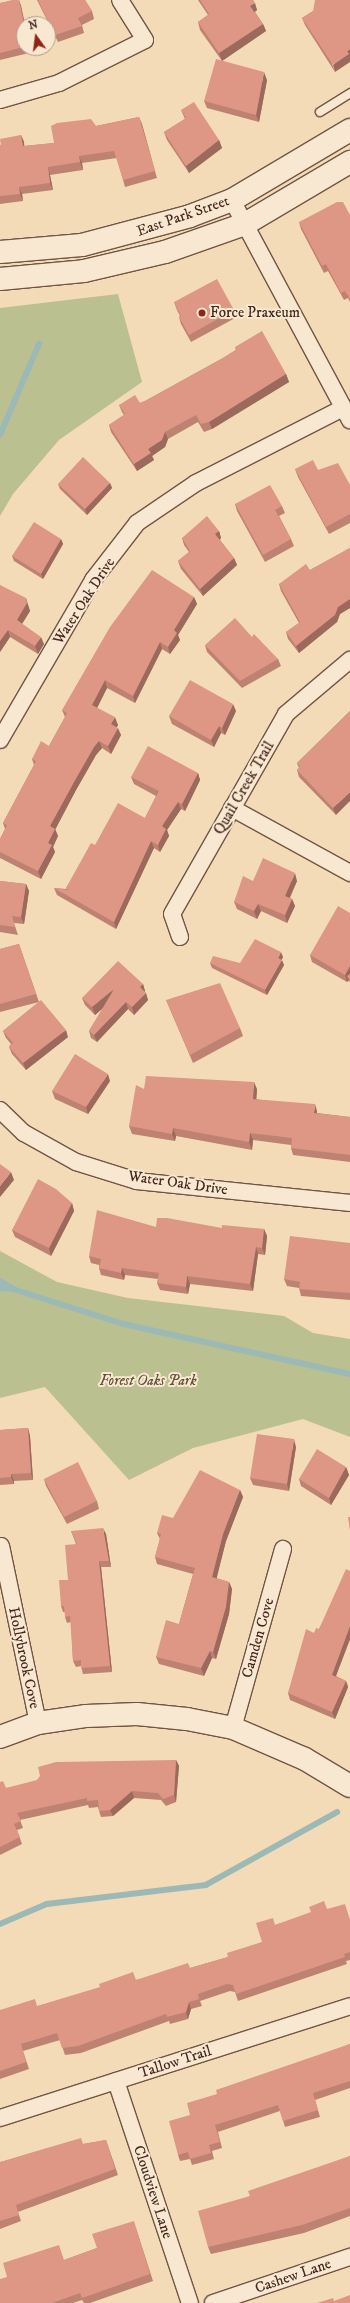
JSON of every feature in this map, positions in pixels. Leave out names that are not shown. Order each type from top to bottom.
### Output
[{"type":"street","points":[[0,100],[59,83],[145,40],[120,0]]},
{"type":"street","name":"East Park Street","points":[[0,252],[82,245],[140,232],[232,200],[350,130]]},
{"type":"street","name":"East Park Street","points":[[0,279],[84,271],[165,252],[245,224],[350,162]]},
{"type":"street","points":[[232,200],[346,414]]},
{"type":"street","name":"Water Oak Drive","points":[[0,740],[93,580],[137,524],[196,483],[346,414]]},
{"type":"street","name":"Quail Creek Trail","points":[[180,937],[172,914],[286,714],[350,660]]},
{"type":"street","points":[[232,808],[350,873]]},
{"type":"street","name":"Water Oak Drive","points":[[0,1110],[24,1133],[76,1162],[138,1181],[350,1203]]},
{"type":"street","name":"Hollybrook Cove","points":[[1,1546],[38,1723]]},
{"type":"street","name":"Camden Cove","points":[[234,1728],[283,1549]]},
{"type":"street","points":[[0,1736],[38,1723],[137,1714],[234,1728],[305,1759],[350,1786]]},
{"type":"street","name":"Tallow Trail","points":[[0,2118],[350,2006]]},
{"type":"street","name":"Cloudview Lane","points":[[116,2081],[190,2303]]},
{"type":"street","name":"Cashew Lane","points":[[213,2303],[350,2257]]},
{"type":"lane","points":[[320,112],[350,93]]},
{"type":"green space","points":[[118,294],[142,382],[59,440],[13,494],[0,516],[0,308]]},
{"type":"green space","name":"Forest Oaks Park","points":[[0,1251],[57,1282],[128,1298],[284,1316],[313,1333],[350,1339],[350,1437],[303,1419],[193,1448],[129,1480],[45,1387],[0,1398]]},
{"type":"building","points":[[19,0],[22,16],[16,16],[16,49],[0,53],[0,3]]},
{"type":"building","points":[[38,0],[85,0],[92,11],[78,18],[82,26],[56,35],[56,16],[46,16]]},
{"type":"building","points":[[200,0],[253,0],[255,3],[250,6],[263,24],[219,53],[198,22],[209,14]]},
{"type":"building","points":[[315,0],[350,0],[350,49],[347,51],[349,54],[333,65],[302,18],[313,11]]},
{"type":"building","points":[[216,59],[264,72],[256,115],[204,101]]},
{"type":"building","points":[[194,102],[219,140],[186,166],[164,132],[186,118],[181,110]]},
{"type":"building","points":[[139,117],[155,171],[123,180],[114,151],[79,156],[80,162],[48,167],[50,183],[19,187],[20,194],[0,196],[0,139],[21,135],[23,146],[54,143],[51,126],[57,123],[91,119],[96,126]]},
{"type":"building","points":[[337,202],[343,202],[350,215],[350,299],[345,291],[341,293],[326,264],[322,266],[299,222]]},
{"type":"building","points":[[217,279],[234,310],[189,335],[179,317],[181,316],[174,302]]},
{"type":"building","points":[[262,331],[286,374],[209,422],[201,424],[196,415],[165,432],[162,440],[148,449],[151,453],[134,464],[109,425],[125,414],[119,405],[135,395],[140,403],[145,401],[223,358],[237,349],[235,347]]},
{"type":"building","points":[[83,457],[110,483],[85,509],[58,484]]},
{"type":"building","points":[[313,460],[318,470],[338,463],[350,485],[350,514],[326,527],[295,469]]},
{"type":"building","points":[[270,485],[282,506],[275,510],[291,539],[263,555],[235,504]]},
{"type":"building","points":[[207,516],[219,531],[215,534],[234,558],[200,589],[178,561],[190,551],[182,538]]},
{"type":"building","points":[[34,522],[61,539],[41,574],[12,556]]},
{"type":"building","points":[[350,548],[350,599],[338,607],[335,615],[296,646],[286,632],[300,622],[279,584],[306,564],[310,570]]},
{"type":"building","points":[[152,570],[194,597],[174,630],[177,633],[168,647],[160,642],[133,696],[105,680],[92,705],[115,717],[111,724],[118,728],[108,746],[99,741],[94,747],[74,782],[50,826],[55,829],[48,843],[52,845],[38,871],[0,852],[0,839],[7,825],[3,823],[36,761],[32,759],[41,741],[49,746],[67,713],[62,710],[110,627]]},
{"type":"building","points":[[0,585],[26,598],[27,603],[17,620],[41,637],[35,646],[8,630],[0,641]]},
{"type":"building","points":[[235,618],[252,637],[254,634],[278,659],[240,681],[205,645]]},
{"type":"building","points":[[190,680],[233,704],[222,728],[219,726],[211,740],[169,716]]},
{"type":"building","points":[[350,711],[350,792],[333,808],[297,770],[300,766],[297,763]]},
{"type":"building","points":[[148,746],[198,773],[182,804],[178,802],[162,826],[166,829],[158,845],[151,841],[114,922],[54,888],[69,890],[66,888],[91,843],[95,845],[118,803],[145,818],[159,791],[131,777]]},
{"type":"building","points":[[263,858],[295,873],[285,896],[292,899],[285,915],[258,904],[254,911],[234,902],[243,876],[253,881]]},
{"type":"building","points":[[0,881],[26,884],[21,917],[12,916],[15,927],[0,925]]},
{"type":"building","points":[[338,906],[350,913],[350,966],[345,975],[310,955]]},
{"type":"building","points":[[255,939],[281,952],[278,958],[282,960],[265,990],[210,963],[213,956],[240,963]]},
{"type":"building","points":[[19,944],[36,994],[0,1004],[0,949]]},
{"type":"building","points":[[118,961],[143,984],[140,987],[146,993],[132,1007],[126,1002],[94,1035],[89,1031],[114,989],[92,1007],[82,998]]},
{"type":"building","points":[[220,983],[240,1028],[190,1055],[166,1000]]},
{"type":"building","points":[[41,1000],[66,1030],[23,1063],[9,1047],[13,1043],[3,1031]]},
{"type":"building","points":[[75,1054],[108,1074],[86,1107],[52,1091]]},
{"type":"building","points":[[146,1076],[254,1082],[253,1099],[315,1104],[314,1113],[350,1117],[350,1155],[291,1148],[292,1138],[250,1133],[249,1142],[173,1128],[172,1134],[129,1126],[136,1085],[144,1089]]},
{"type":"building","points":[[0,1164],[11,1172],[0,1186]]},
{"type":"building","points":[[38,1179],[56,1189],[72,1203],[49,1248],[12,1230]]},
{"type":"building","points":[[97,1210],[156,1227],[157,1218],[167,1218],[222,1228],[222,1225],[264,1229],[262,1248],[256,1247],[250,1284],[187,1276],[186,1287],[157,1283],[159,1273],[122,1268],[121,1273],[99,1268],[101,1259],[89,1256]]},
{"type":"building","points":[[290,1236],[350,1243],[350,1293],[299,1289],[300,1282],[284,1279]]},
{"type":"building","points":[[28,1428],[31,1473],[11,1474],[11,1477],[0,1478],[0,1430]]},
{"type":"building","points":[[257,1434],[294,1439],[287,1484],[250,1478]]},
{"type":"building","points":[[317,1449],[346,1467],[329,1498],[299,1479]]},
{"type":"building","points":[[78,1462],[97,1501],[64,1517],[44,1479]]},
{"type":"building","points":[[200,1470],[240,1490],[223,1534],[212,1577],[229,1582],[226,1607],[213,1652],[210,1651],[201,1668],[156,1657],[166,1620],[179,1624],[195,1568],[155,1557],[161,1534],[157,1533],[162,1515],[173,1518]]},
{"type":"building","points":[[348,1517],[350,1517],[350,1531]]},
{"type":"building","points":[[103,1528],[109,1561],[99,1561],[110,1666],[81,1668],[81,1660],[73,1661],[70,1616],[65,1617],[64,1606],[61,1606],[59,1580],[68,1580],[65,1545],[77,1544],[71,1531]]},
{"type":"building","points":[[346,1569],[350,1571],[350,1626],[332,1675],[346,1681],[332,1712],[288,1693],[306,1629],[314,1633],[316,1628],[319,1629]]},
{"type":"building","points":[[176,1760],[174,1795],[163,1799],[158,1793],[132,1791],[110,1810],[99,1811],[98,1800],[87,1801],[87,1798],[17,1813],[21,1821],[14,1824],[20,1837],[0,1847],[0,1782],[3,1781],[6,1788],[37,1780],[40,1776],[38,1767],[56,1762]]},
{"type":"building","points":[[324,1901],[327,1909],[345,1904],[350,1920],[350,1952],[344,1954],[345,1957],[236,1994],[233,1985],[227,1984],[198,1994],[199,1999],[189,2002],[186,2012],[167,2017],[166,2014],[78,2046],[62,2048],[57,2033],[21,2044],[26,2062],[0,2071],[0,2010],[35,1999],[37,2006],[100,1987],[99,1984],[133,1972],[136,1980],[188,1963],[190,1968],[228,1957],[227,1953],[262,1942],[256,1923],[273,1918],[275,1925],[311,1912],[309,1907]]},
{"type":"building","points":[[350,2044],[350,2081],[313,2093],[318,2110],[283,2121],[278,2105],[215,2125],[220,2142],[209,2145],[211,2153],[190,2159],[188,2152],[178,2155],[169,2121],[190,2115],[187,2103],[217,2094],[216,2090]]},
{"type":"building","points":[[81,2138],[83,2144],[106,2140],[115,2169],[16,2205],[19,2215],[0,2221],[0,2162]]},
{"type":"building","points":[[350,2156],[350,2208],[302,2225],[208,2247],[198,2211],[250,2196],[248,2191]]},
{"type":"building","points":[[134,2221],[150,2274],[82,2298],[80,2293],[52,2303],[0,2303],[0,2279],[7,2277],[3,2263],[59,2245],[64,2260],[97,2248],[92,2234]]},
{"type":"building","points":[[350,2295],[350,2303],[317,2303],[333,2298],[334,2301]]},
{"type":"waterway","points":[[0,435],[39,344]]},
{"type":"waterway","points":[[0,1281],[12,1288]]},
{"type":"waterway","points":[[0,1288],[13,1289],[124,1324],[350,1374]]},
{"type":"waterway","points":[[0,1924],[47,1904],[206,1885],[337,1812]]},
{"type":"place","name":"Force Praxeum","points":[[202,313]]}]
